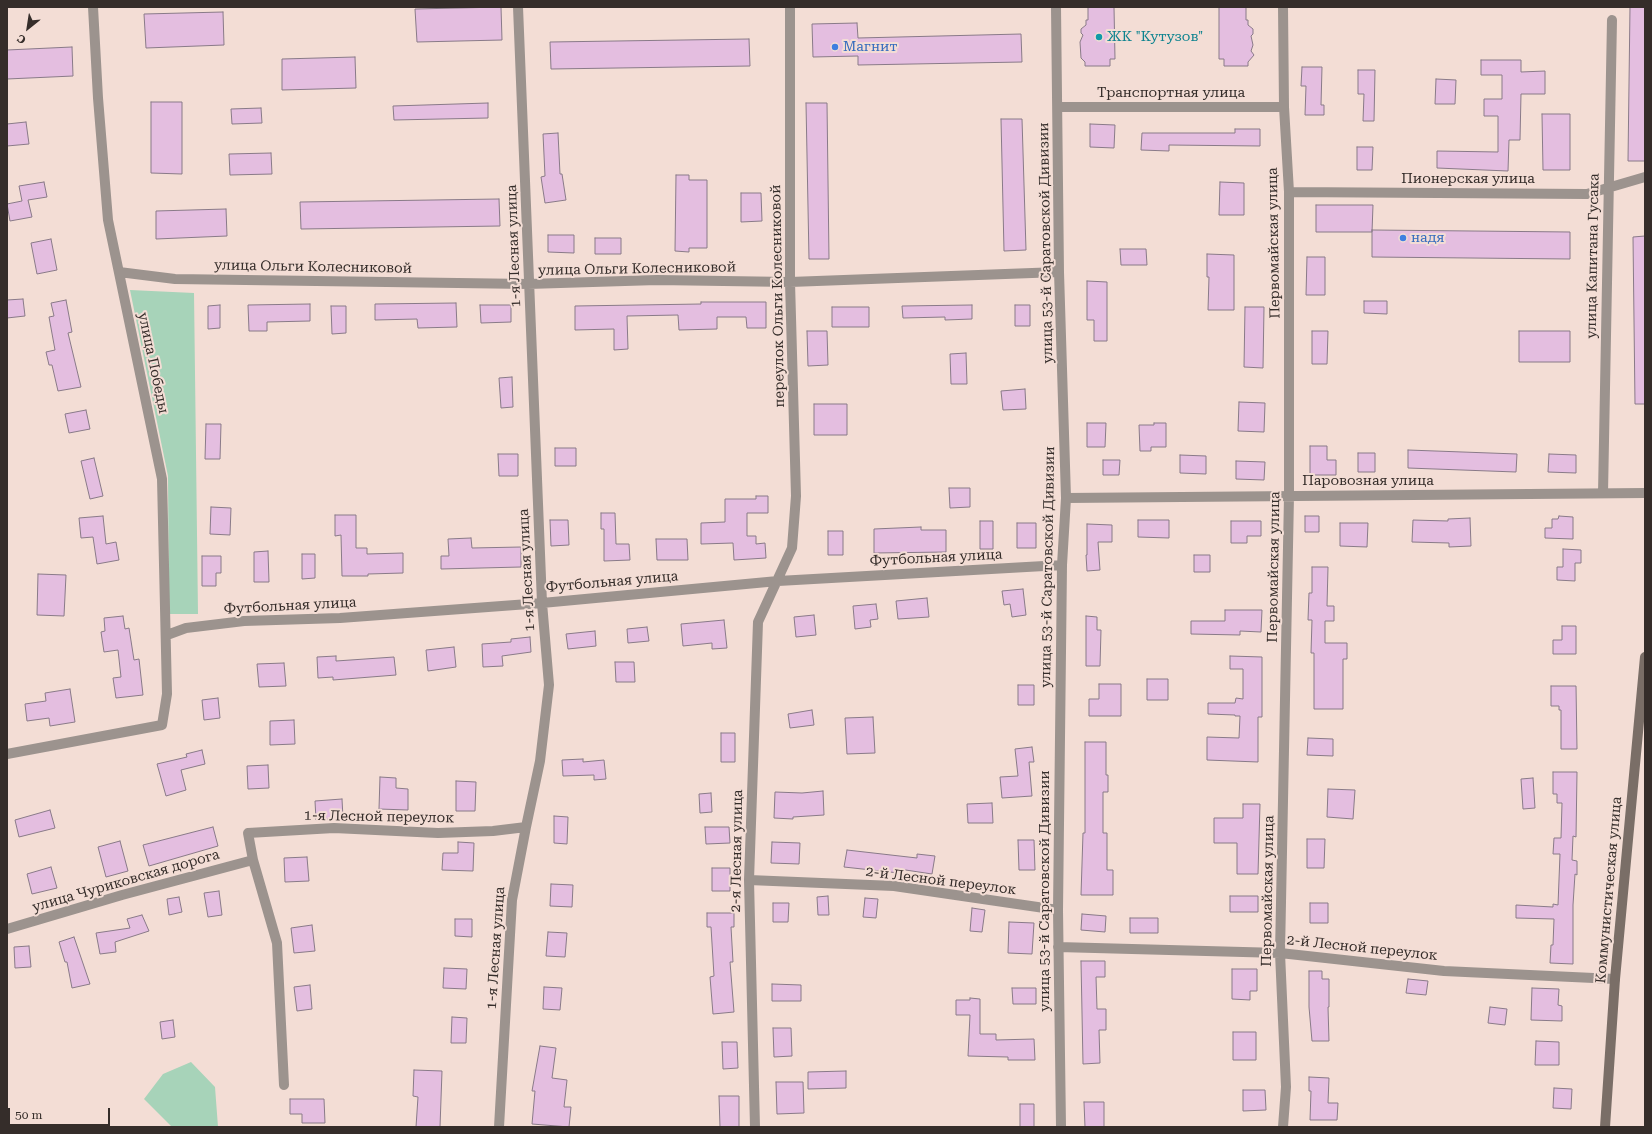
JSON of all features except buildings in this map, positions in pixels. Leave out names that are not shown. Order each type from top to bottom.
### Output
[{"type":"main road","name":"Коммунистическая улица","points":[[1605,1127],[1614,979],[1645,657]]},
{"type":"street","name":"улица Победы","points":[[7,754],[162,725],[167,694],[167,635],[162,479],[108,220],[98,98],[93,7]]},
{"type":"street","name":"1-я Лесная улица","points":[[499,1127],[512,900],[540,761],[549,685],[542,603],[528,284],[523,98],[518,7]]},
{"type":"street","name":"переулок Ольги Колесниковой","points":[[778,581],[792,548],[796,496],[790,282],[790,7]]},
{"type":"street","name":"улица 53-й Саратовской Дивизии","points":[[1056,7],[1059,272],[1066,498],[1062,565],[1058,910],[1061,1127]]},
{"type":"street","name":"Первомайская улица","points":[[1283,7],[1284,107],[1289,192],[1290,496],[1280,953],[1286,1087],[1283,1127]]},
{"type":"street","name":"улица Капитана Гусака","points":[[1602,493],[1612,20]]},
{"type":"street","name":"Транспортная улица","points":[[1058,107],[1284,107]]},
{"type":"street","name":"Пионерская улица","points":[[1289,192],[1588,194],[1608,186],[1645,177]]},
{"type":"street","name":"улица Ольги Колесниковой","points":[[120,272],[175,279],[528,284],[657,280],[790,282],[1059,272]]},
{"type":"street","name":"Паровозная улица","points":[[1066,498],[1645,492]]},
{"type":"street","name":"Футбольная улица","points":[[167,635],[186,628],[244,621],[340,618],[542,603],[778,581],[1062,565]]},
{"type":"street","name":"2-я Лесная улица","points":[[755,1127],[749,880],[758,622],[778,581]]},
{"type":"street","name":"1-я Лесной переулок","points":[[284,1085],[277,943],[253,860],[248,833],[334,828],[438,833],[493,831],[526,827]]},
{"type":"street","name":"улица Чуриковская дорога","points":[[7,929],[122,895],[253,860]]},
{"type":"street","name":"2-й Лесной переулок","points":[[749,880],[894,886],[1058,910]]},
{"type":"street","name":"2-й Лесной переулок","points":[[1058,947],[1280,953],[1444,971],[1614,979]]},
{"type":"green space","points":[[130,290],[194,293],[198,614],[169,614],[168,476]]},
{"type":"green space","points":[[191,1062],[215,1087],[218,1127],[172,1127],[144,1099],[163,1074]]},
{"type":"place","name":"ЖК \"Кутузов\"","points":[[1099,37]]},
{"type":"place","name":"Магнит","points":[[835,47]]},
{"type":"place","name":"надя","points":[[1403,238]]}]
